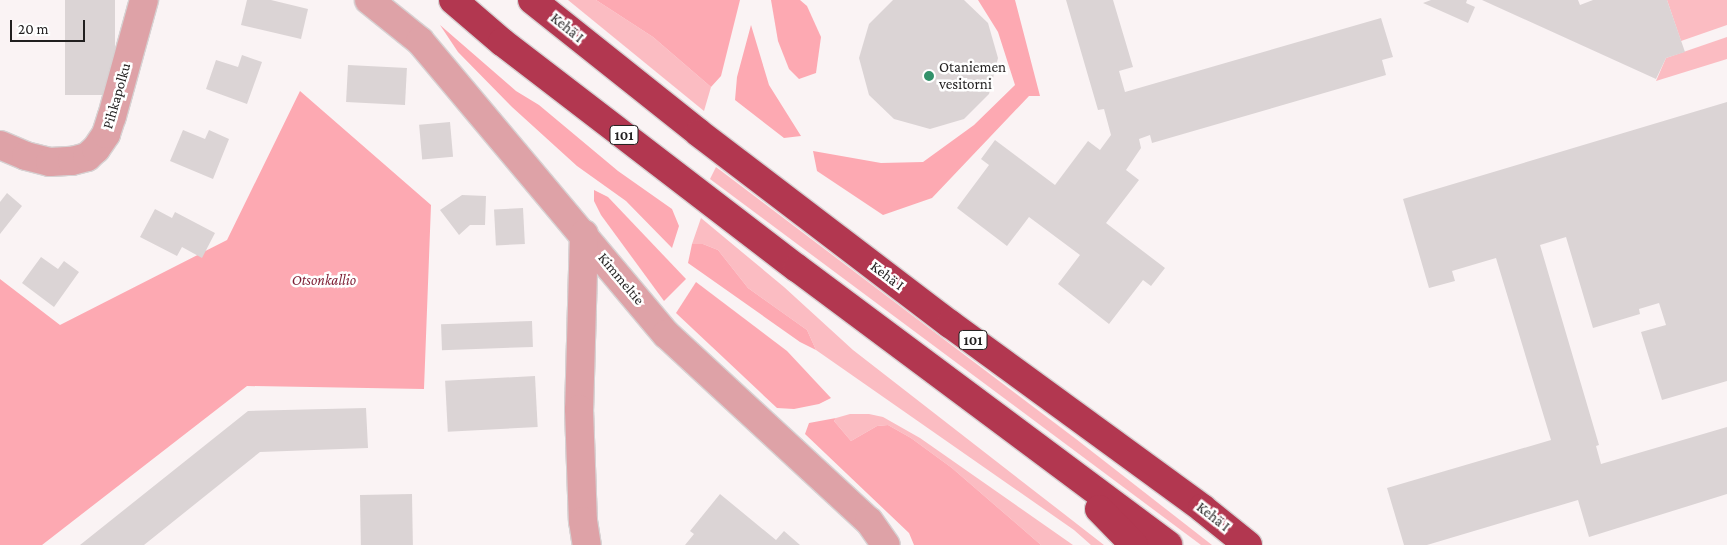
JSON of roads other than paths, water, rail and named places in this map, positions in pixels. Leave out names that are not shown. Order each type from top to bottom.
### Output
[{"type":"highway","name":"101","points":[[453,0],[502,42],[789,262],[1168,545]]},
{"type":"highway","name":"Kehä I","points":[[532,0],[739,163],[950,324],[1202,508],[1248,545]]},
{"type":"highway","points":[[1052,458],[1134,545]]},
{"type":"street","name":"Pihkapolku","points":[[0,145],[26,156],[50,162],[72,161],[87,157],[96,149],[106,134],[112,116],[144,0]]},
{"type":"street","name":"Kimmeltie","points":[[369,0],[420,41],[584,234],[666,334],[869,521],[886,545]]},
{"type":"street","points":[[584,234],[579,409],[583,521],[587,545]]},
{"type":"place","name":"Otaniemen vesitorni","points":[[929,76]]},
{"type":"park label","name":"Otsonkallio","points":[[324,281]]}]
